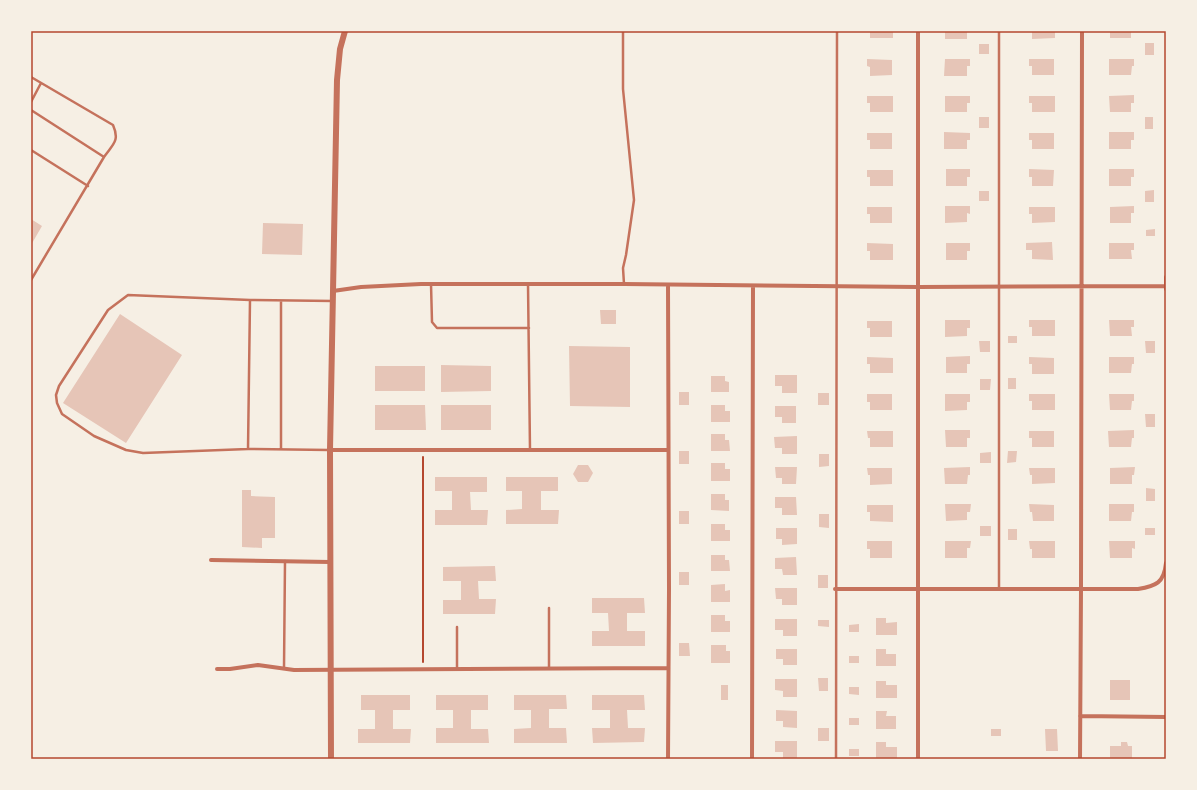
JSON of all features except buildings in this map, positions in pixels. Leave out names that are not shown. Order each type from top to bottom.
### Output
[{"type":"street","points":[[331,759],[330,450],[337,80],[340,49],[345,31]]},
{"type":"street","points":[[918,31],[918,759]]},
{"type":"street","points":[[1080,759],[1082,31]]},
{"type":"street","points":[[1166,277],[1166,289]]},
{"type":"street","points":[[333,291],[361,287],[431,284],[624,284],[838,287],[1166,286]]},
{"type":"street","points":[[668,285],[668,759]]},
{"type":"street","points":[[752,759],[753,286]]},
{"type":"street","points":[[330,450],[668,450]]},
{"type":"street","points":[[211,560],[330,562]]},
{"type":"street","points":[[835,589],[1138,589],[1156,585],[1163,578],[1166,563]]},
{"type":"street","points":[[217,669],[230,669],[258,665],[294,670],[668,668]]},
{"type":"street","points":[[1080,716],[1166,717]]},
{"type":"lane","points":[[623,31],[623,89],[634,200],[623,268],[624,284]]},
{"type":"lane","points":[[836,759],[835,589],[838,287],[837,31]]},
{"type":"lane","points":[[999,31],[999,589]]},
{"type":"lane","points":[[31,77],[113,125],[117,138],[104,157],[31,280]]},
{"type":"lane","points":[[31,102],[41,83]]},
{"type":"lane","points":[[31,110],[104,157]]},
{"type":"lane","points":[[31,150],[88,186]]},
{"type":"lane","points":[[431,284],[432,322],[437,328],[529,328]]},
{"type":"lane","points":[[528,284],[530,450]]},
{"type":"lane","points":[[330,450],[248,449],[144,453],[126,450],[94,436],[62,414],[57,403],[56,395],[59,386],[108,310],[128,295],[281,301],[333,301]]},
{"type":"lane","points":[[248,449],[250,300]]},
{"type":"lane","points":[[281,301],[281,449]]},
{"type":"lane","points":[[284,668],[285,561]]},
{"type":"lane","points":[[549,608],[549,668]]},
{"type":"lane","points":[[457,669],[458,627]]},
{"type":"path","points":[[423,450],[423,669]]}]
